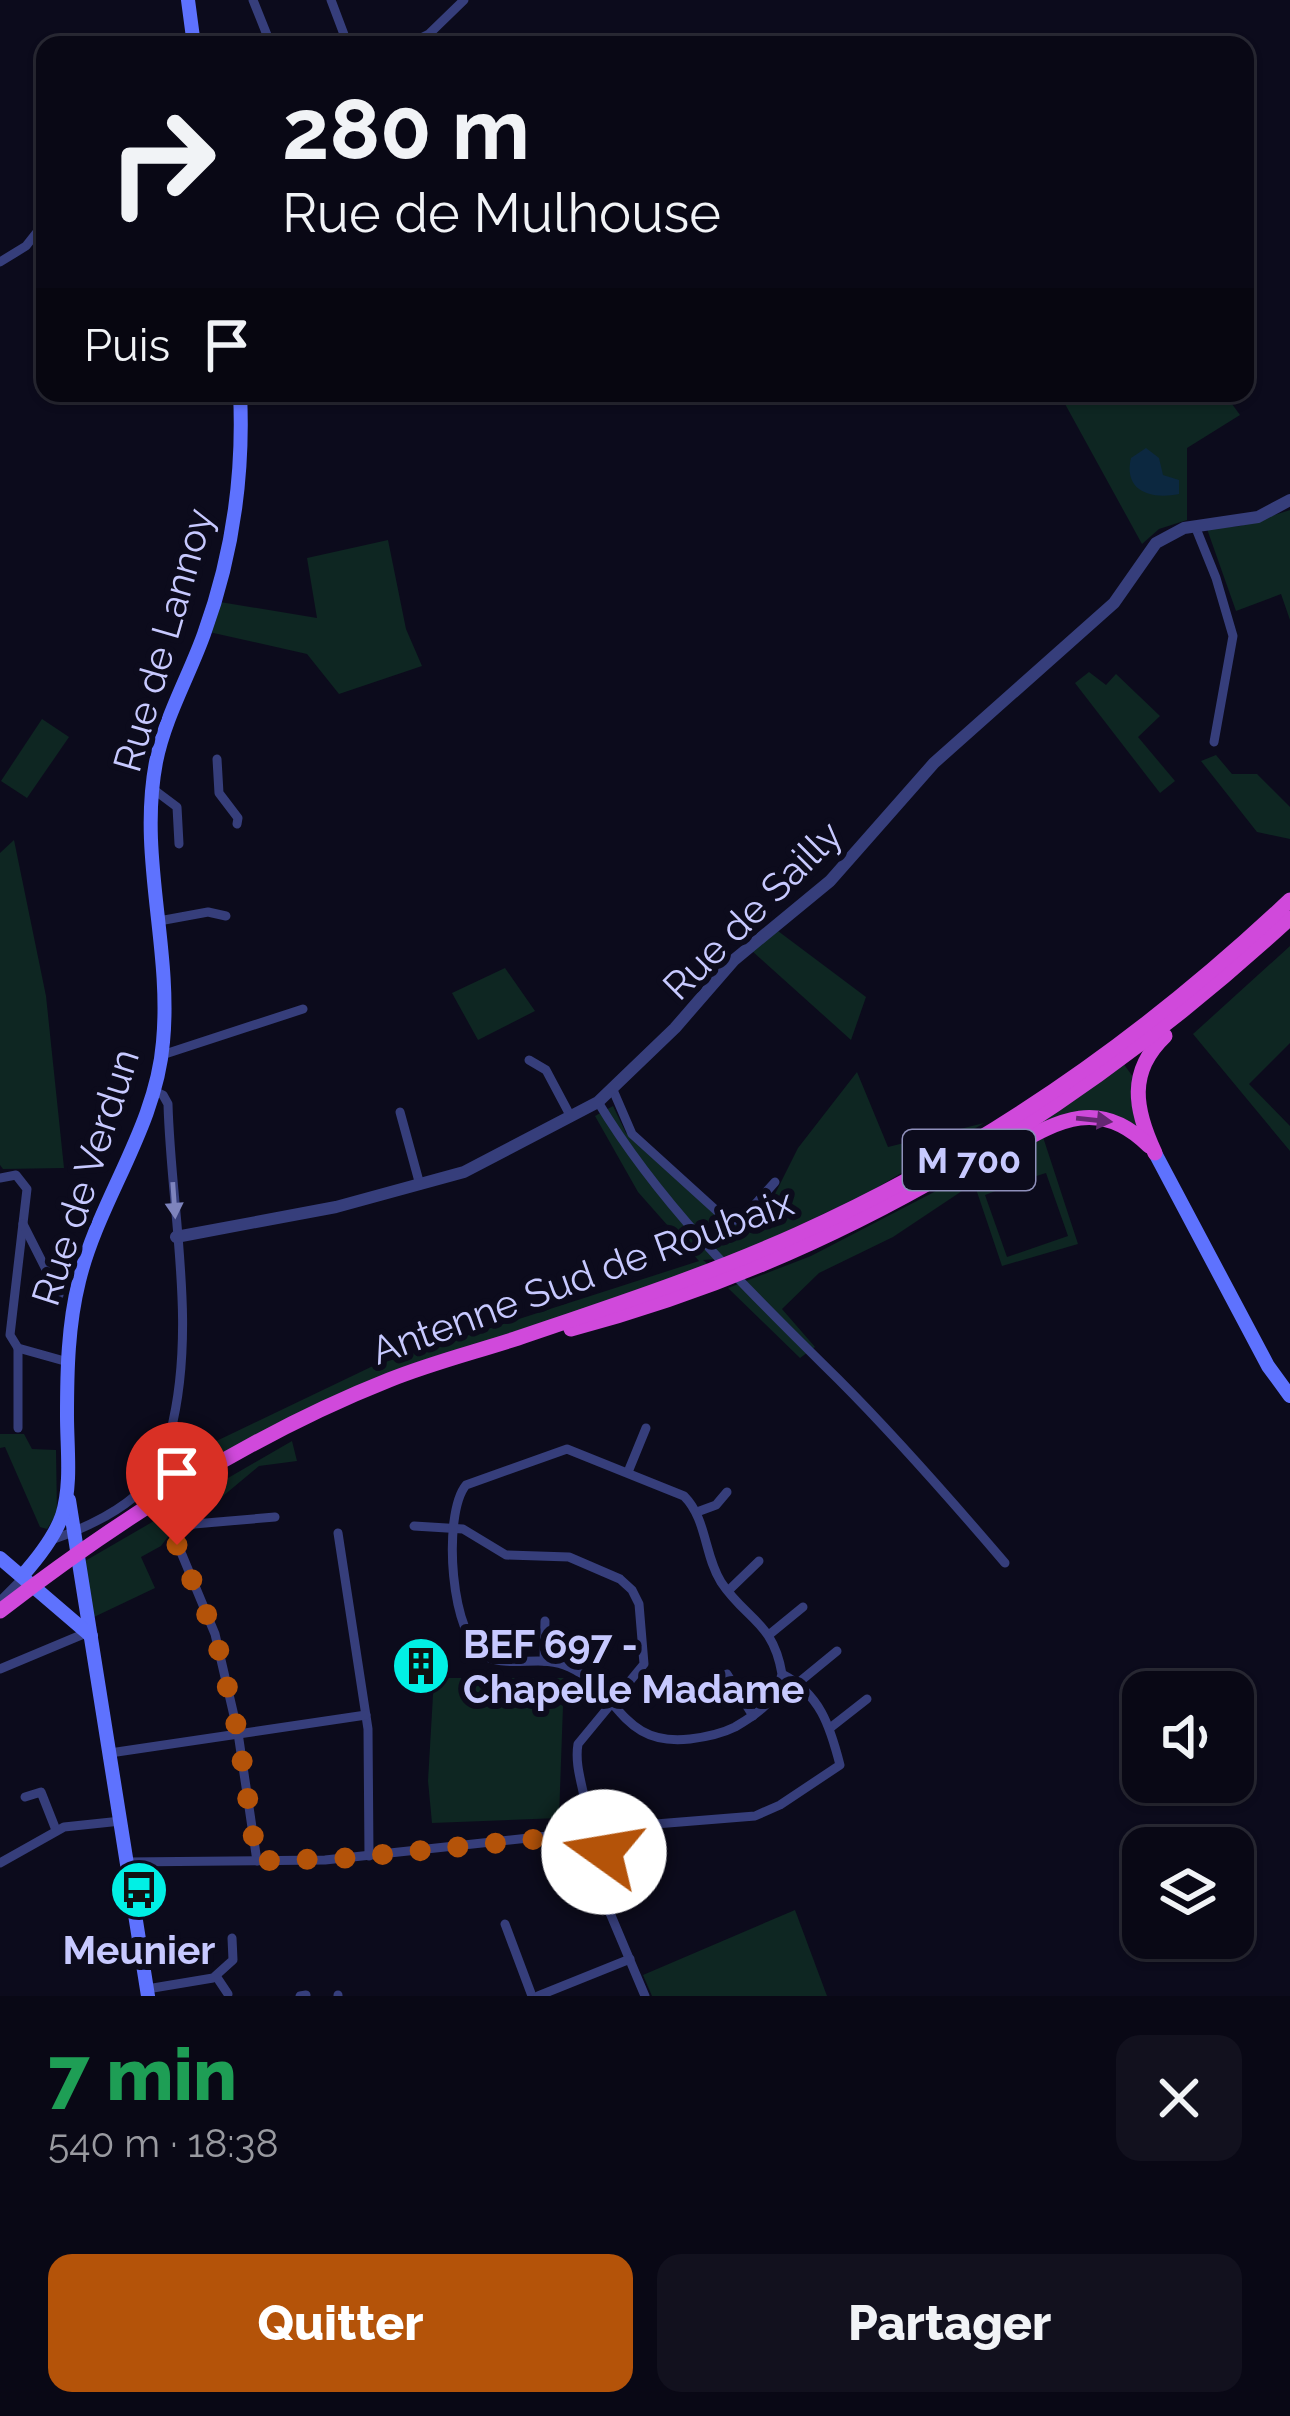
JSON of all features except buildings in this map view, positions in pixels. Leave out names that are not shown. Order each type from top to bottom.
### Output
[{"type":"highway","name":"Antenne Sud de Roubaix","points":[[0,1614],[148,1507],[344,1399],[418,1369],[685,1280],[800,1233],[914,1177],[1091,1065],[1181,997],[1290,900]]},
{"type":"highway","name":"Antenne Sud de Roubaix","points":[[0,1614],[149,1513],[309,1424],[428,1373],[642,1310],[727,1279],[920,1188],[1019,1130],[1113,1065],[1290,918]]},
{"type":"highway","points":[[1155,1153],[1137,1103],[1137,1084],[1146,1060],[1165,1037],[1243,971],[1271,935]]},
{"type":"highway","points":[[920,1188],[951,1178],[1074,1117],[1120,1124],[1155,1153]]},
{"type":"main road","points":[[188,0],[193,36]]},
{"type":"main road","name":"Rue de Lannoy","points":[[156,904],[151,846],[160,744],[208,623],[226,561],[239,479],[240,402]]},
{"type":"main road","name":"Rue de Verdun","points":[[24,1578],[52,1539],[68,1489],[68,1363],[83,1266],[154,1091],[162,1055],[166,986],[156,904]]},
{"type":"main road","points":[[1155,1153],[1268,1366],[1290,1396]]},
{"type":"main road","points":[[68,1489],[148,1993]]},
{"type":"main road","points":[[52,1539],[74,1547]]},
{"type":"main road","points":[[0,1558],[90,1633]]},
{"type":"main road","points":[[52,1600],[76,1599],[81,1581]]},
{"type":"street","points":[[253,0],[267,36]]},
{"type":"street","points":[[331,0],[345,36]]},
{"type":"street","points":[[425,36],[447,6],[464,0]]},
{"type":"street","points":[[0,262],[26,246],[36,233]]},
{"type":"street","name":"Rue de Sailly","points":[[176,1237],[335,1207],[472,1169],[598,1102],[675,1028],[734,960],[830,881],[934,763],[1114,603],[1156,542],[1195,526],[1258,518],[1290,500]]},
{"type":"street","points":[[1195,526],[1233,636],[1214,742]]},
{"type":"street","points":[[217,759],[219,793],[238,818],[237,824]]},
{"type":"street","points":[[153,789],[179,812],[178,844]]},
{"type":"street","points":[[159,921],[208,913],[226,916]]},
{"type":"street","points":[[162,1055],[303,1009]]},
{"type":"street","points":[[529,1060],[546,1070],[571,1117]]},
{"type":"street","points":[[613,1090],[632,1134],[730,1222],[743,1218],[775,1182]]},
{"type":"street","points":[[74,1547],[90,1526],[144,1487],[165,1458],[176,1407],[182,1340],[167,1103],[154,1091]]},
{"type":"street","points":[[598,1102],[652,1186],[866,1409],[1005,1563]]},
{"type":"street","points":[[400,1112],[420,1185]]},
{"type":"street","points":[[0,1178],[16,1175],[25,1184],[23,1224],[4,1324],[18,1348],[17,1428]]},
{"type":"street","points":[[23,1224],[59,1295]]},
{"type":"street","points":[[18,1348],[68,1363]]},
{"type":"street","points":[[628,1472],[646,1427]]},
{"type":"street","points":[[573,1449],[684,1496],[697,1512],[717,1574],[770,1634],[782,1674],[773,1699],[753,1716],[716,1734],[662,1740],[647,1736],[577,1671],[544,1661],[491,1659],[472,1646],[460,1602],[451,1528],[458,1496],[466,1485],[573,1449]]},
{"type":"street","points":[[697,1512],[716,1505],[727,1492]]},
{"type":"street","points":[[257,1861],[238,1733],[212,1620],[173,1533],[190,1525],[275,1517]]},
{"type":"street","points":[[414,1526],[471,1532],[506,1555],[569,1557],[627,1583],[639,1604],[644,1664],[578,1744],[588,1818],[587,1850],[645,1996]]},
{"type":"street","points":[[338,1533],[366,1715],[369,1856]]},
{"type":"street","points":[[729,1590],[759,1562]]},
{"type":"street","points":[[0,1601],[24,1578]]},
{"type":"street","points":[[770,1634],[803,1607]]},
{"type":"street","points":[[544,1661],[545,1621]]},
{"type":"street","points":[[0,1670],[90,1633]]},
{"type":"street","points":[[798,1682],[837,1651]]},
{"type":"street","points":[[727,1674],[753,1716]]},
{"type":"street","points":[[127,1862],[369,1856],[537,1839],[593,1826],[652,1826],[755,1816],[841,1765],[820,1707],[798,1682],[782,1674]]},
{"type":"street","points":[[830,1728],[867,1699]]},
{"type":"street","points":[[110,1753],[366,1715]]},
{"type":"street","points":[[580,1776],[595,1816],[611,1838],[601,1868],[610,1912]]},
{"type":"street","points":[[25,1797],[41,1792],[56,1830]]},
{"type":"street","points":[[0,1846],[3,1861],[56,1830],[121,1821]]},
{"type":"street","points":[[537,1839],[574,1841],[587,1850],[607,1849],[626,1833],[652,1826]]},
{"type":"street","points":[[505,1924],[535,1996],[630,1959]]},
{"type":"street","points":[[148,1993],[216,1976],[233,1960],[232,1938]]},
{"type":"street","points":[[216,1976],[228,1994]]},
{"type":"green space","points":[[1064,402],[1231,402],[1240,415],[1187,448],[1187,520],[1159,529],[1142,544]]},
{"type":"green space","points":[[1290,510],[1290,620],[1281,594],[1236,611],[1207,529],[1240,526]]},
{"type":"green space","points":[[388,540],[406,629],[422,666],[339,694],[307,654],[209,632],[220,602],[317,618],[307,558]]},
{"type":"green space","points":[[1089,672],[1106,685],[1116,674],[1160,716],[1138,737],[1175,781],[1160,793],[1075,683]]},
{"type":"green space","points":[[42,719],[69,737],[27,798],[1,781]]},
{"type":"green space","points":[[1216,755],[1232,774],[1257,774],[1290,807],[1290,839],[1257,832],[1201,761]]},
{"type":"green space","points":[[14,840],[46,996],[64,1168],[3,1169],[0,1165],[0,853]]},
{"type":"green space","points":[[778,931],[866,997],[851,1040],[752,951]]},
{"type":"green space","points":[[1290,946],[1290,1043],[1249,1084],[1290,1126],[1290,1151],[1193,1034]]},
{"type":"green space","points":[[505,968],[535,1011],[478,1040],[452,993]]},
{"type":"green space","points":[[1123,1063],[1133,1077],[1131,1101],[1139,1127],[1120,1119],[1038,1124]]},
{"type":"green space","points":[[857,1072],[888,1147],[984,1123],[870,1192],[730,1258],[703,1260],[709,1265],[437,1360],[187,1478],[181,1458],[373,1366],[699,1261],[638,1192],[595,1116],[613,1106],[626,1133],[728,1225],[740,1224],[774,1196],[798,1148]]},
{"type":"green space","points":[[1043,1137],[1078,1244],[1002,1266],[974,1183],[893,1237],[819,1273],[782,1309],[815,1347],[800,1358],[728,1288],[811,1256],[1011,1152],[1022,1181],[985,1195],[1007,1257],[1068,1236],[1046,1173],[1030,1178],[1019,1149]]},
{"type":"green space","points":[[0,1434],[24,1434],[32,1449],[56,1450],[57,1513],[47,1529],[40,1527],[5,1447],[0,1448]]},
{"type":"green space","points":[[292,1441],[297,1461],[259,1466],[141,1557],[155,1588],[94,1617],[85,1561]]},
{"type":"green space","points":[[434,1678],[564,1678],[559,1818],[432,1823],[428,1781]]},
{"type":"green space","points":[[795,1910],[827,1996],[652,1996],[643,1975]]},
{"type":"water","points":[[1146,448],[1159,458],[1163,475],[1179,480],[1179,494],[1149,494],[1135,485],[1131,458]]},
{"type":"place","name":"BEF 697 - Chapelle Madame","points":[[421,1666]]},
{"type":"place","name":"Meunier","points":[[139,1890]]},
{"type":"route","points":[[177,1545],[215,1634],[238,1733],[257,1861],[347,1858],[537,1839],[574,1841],[591,1853],[604,1852]]}]
